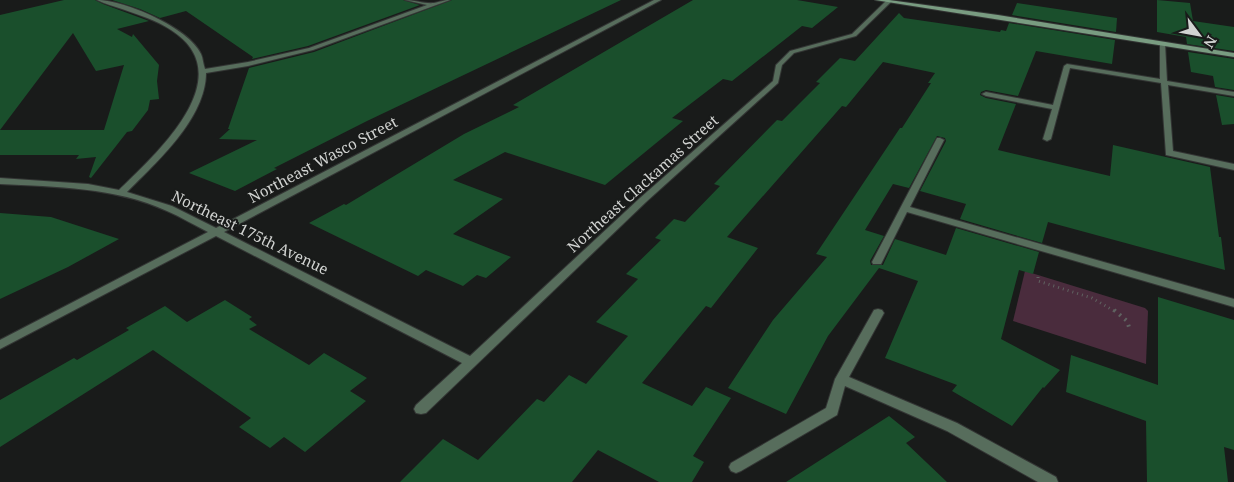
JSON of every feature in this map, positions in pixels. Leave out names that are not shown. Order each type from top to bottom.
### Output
[{"type":"street","points":[[100,0],[150,18],[180,33],[196,50],[204,71],[197,101],[185,123],[174,138],[121,192]]},
{"type":"street","points":[[408,0],[432,5]]},
{"type":"street","points":[[204,71],[271,59],[311,49],[447,0]]},
{"type":"street","name":"Northeast Wasco Street","points":[[0,345],[658,0]]},
{"type":"street","points":[[878,0],[1234,55]]},
{"type":"street","name":"Northeast Clackamas Street","points":[[421,409],[643,200],[776,82],[779,65],[792,52],[854,35],[889,1]]},
{"type":"street","points":[[1162,43],[1169,154],[1234,167]]},
{"type":"street","points":[[1047,139],[1054,107],[1067,66],[1234,94]]},
{"type":"street","points":[[986,94],[1054,107]]},
{"type":"street","points":[[878,262],[940,140]]},
{"type":"street","name":"Northeast 175th Avenue","points":[[0,181],[88,187],[121,192],[169,208],[472,362]]},
{"type":"street","points":[[906,209],[1234,303]]},
{"type":"street","points":[[736,468],[832,411],[841,379],[878,313]]},
{"type":"street","points":[[841,379],[952,427],[1052,482]]},
{"type":"path","points":[[1038,277],[1038,281],[1075,292],[1112,309],[1128,321],[1130,330]]},
{"type":"shaded area","points":[[1025,271],[1145,308],[1148,311],[1146,364],[1013,321]]},
{"type":"building","points":[[64,0],[95,0],[149,21],[117,29],[132,37],[133,34],[159,65],[157,81],[159,99],[150,100],[148,110],[132,131],[127,132],[91,178],[89,177],[96,157],[76,159],[79,155],[0,155],[0,15]],"holes":[[[73,33],[96,71],[124,65],[104,130],[0,130]]]},
{"type":"building","points":[[112,0],[403,0],[420,5],[308,46],[252,59],[253,57],[186,11],[160,18]]},
{"type":"building","points":[[452,0],[621,0],[367,121],[274,168],[277,169],[235,191],[189,173],[257,140],[219,139],[230,129],[228,129],[249,68],[314,52]]},
{"type":"building","points":[[693,0],[797,0],[838,7],[812,28],[802,26],[732,81],[723,79],[672,118],[683,121],[605,185],[505,152],[453,180],[503,199],[453,234],[511,257],[486,278],[477,275],[463,286],[426,270],[418,276],[309,223],[344,204],[346,205],[464,134],[519,107],[513,105]]},
{"type":"building","points":[[1157,0],[1190,3],[1193,21],[1234,27],[1234,51],[1187,44],[1186,37],[1157,32]]},
{"type":"building","points":[[1017,3],[1117,18],[1116,32],[1012,15]]},
{"type":"building","points":[[899,13],[904,18],[1000,32],[1001,30],[1006,31],[1009,23],[1115,40],[1112,64],[1036,51],[1018,96],[986,90],[981,92],[980,95],[986,98],[1016,104],[998,150],[1110,176],[1113,145],[1210,167],[1225,270],[1048,222],[1042,243],[960,219],[966,204],[920,191],[946,141],[945,138],[937,136],[909,188],[893,184],[865,230],[884,236],[870,261],[871,265],[883,265],[895,239],[946,255],[956,228],[1039,252],[1033,274],[1019,270],[1001,339],[1060,370],[1043,387],[1012,426],[952,391],[957,385],[885,358],[918,281],[879,268],[828,336],[786,414],[728,388],[773,320],[827,257],[816,254],[900,128],[902,128],[931,83],[928,83],[935,73],[883,62],[846,107],[842,106],[727,237],[758,248],[711,308],[706,306],[642,383],[692,406],[706,387],[731,398],[693,456],[704,462],[692,482],[659,482],[598,450],[572,482],[400,482],[443,439],[478,460],[537,399],[544,402],[569,375],[586,384],[628,336],[596,322],[638,279],[626,274],[661,240],[655,238],[674,219],[685,222],[720,186],[714,184],[777,120],[782,121],[820,83],[816,82],[840,58],[855,61]]},
{"type":"building","points":[[1188,52],[1234,59],[1234,90],[1215,87],[1213,76],[1191,72]]},
{"type":"building","points":[[1216,95],[1234,98],[1234,124],[1222,125]]},
{"type":"building","points":[[0,213],[51,217],[119,239],[68,267],[0,299]]},
{"type":"building","points":[[1158,297],[1234,320],[1234,450],[1224,447],[1228,482],[1147,482],[1146,421],[1066,392],[1071,355],[1158,385]]},
{"type":"building","points":[[225,300],[252,317],[249,319],[257,325],[249,329],[309,365],[324,353],[367,378],[350,391],[366,401],[305,452],[284,437],[270,448],[239,427],[251,418],[153,350],[0,447],[0,400],[74,358],[77,360],[129,330],[126,328],[165,306],[187,322]]},
{"type":"building","points":[[889,416],[915,437],[906,443],[947,482],[786,482]]}]
